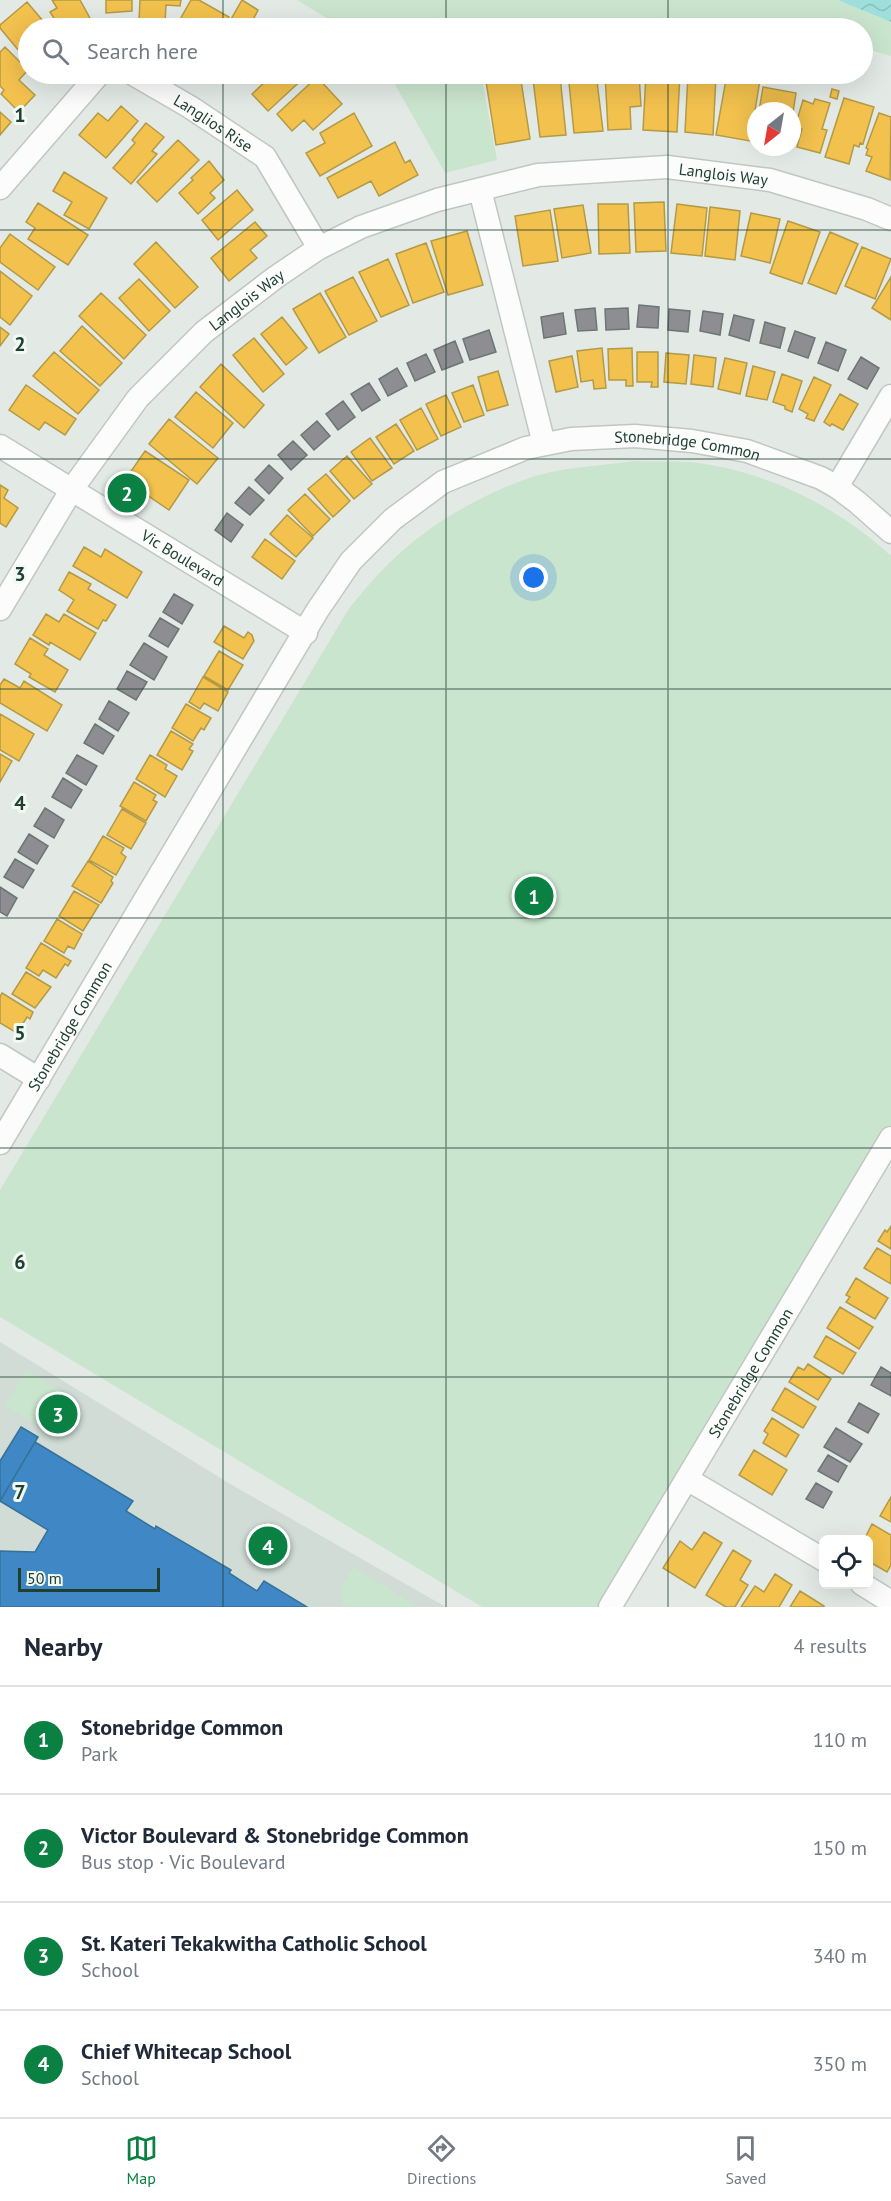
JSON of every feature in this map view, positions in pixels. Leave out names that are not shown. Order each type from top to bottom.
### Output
[{"type":"street","points":[[0,188],[90,84]]},
{"type":"street","name":"Langlios Rise","points":[[150,84],[190,107],[265,157],[319,248]]},
{"type":"street","name":"Langlois Way","points":[[0,609],[72,489],[138,398],[204,332],[276,277],[319,248],[361,227],[437,200],[538,175],[667,167],[770,180],[867,208],[891,219]]},
{"type":"street","points":[[480,190],[544,444]]},
{"type":"street","points":[[837,487],[891,396]]},
{"type":"street","name":"Stonebridge Common","points":[[0,1143],[306,633],[317,611],[351,561],[393,519],[443,482],[526,448],[571,439],[635,436],[692,441],[747,451],[821,478],[857,502],[891,532]]},
{"type":"street","name":"Vic Boulevard","points":[[0,446],[306,633]]},
{"type":"street","points":[[0,1055],[39,1079]]},
{"type":"street","name":"Stonebridge Common","points":[[610,1607],[891,1138]]},
{"type":"street","points":[[687,1479],[819,1557]]},
{"type":"street","points":[[870,1589],[891,1602]]},
{"type":"shaded area","points":[[0,1342],[232,1485],[446,1607],[0,1607]]},
{"type":"green space","points":[[297,0],[838,0],[891,22],[891,56],[873,51],[873,18],[327,18]]},
{"type":"green space","points":[[395,84],[483,84],[497,160],[445,173]]},
{"type":"green space","points":[[634,461],[689,462],[717,466],[771,482],[823,506],[847,521],[891,556],[891,1127],[600,1607],[482,1607],[0,1317],[0,1190],[348,610],[379,573],[412,542],[430,529],[469,504],[492,493],[523,480],[548,473]]},
{"type":"green space","points":[[26,1370],[73,1398],[65,1410],[50,1423],[35,1422],[5,1406]]},
{"type":"green space","points":[[353,1567],[416,1605],[415,1607],[344,1607],[341,1591]]},
{"type":"water","points":[[838,0],[891,0],[891,22]]},
{"type":"building: Homes","points":[[52,0],[80,0],[90,18],[54,18],[50,12],[57,8]]},
{"type":"building: Homes","points":[[106,0],[132,0],[132,11],[106,13]]},
{"type":"building: Homes","points":[[140,0],[181,0],[180,6],[166,5],[165,18],[139,18]]},
{"type":"building: Homes","points":[[191,0],[199,0],[229,17],[228,18],[181,18]]},
{"type":"building: Homes","points":[[242,0],[258,10],[254,18],[232,18]]},
{"type":"building: Homes","points":[[27,2],[41,18],[18,18],[18,50],[0,25]]},
{"type":"building: Homes","points":[[5,47],[18,60],[18,84],[23,84],[35,95],[19,112],[1,94],[4,90],[0,86],[0,52]]},
{"type":"building: Homes","points":[[263,84],[297,84],[268,111],[252,94]]},
{"type":"building: Homes","points":[[309,84],[323,84],[342,104],[313,130],[304,120],[292,131],[277,114]]},
{"type":"building: Homes","points":[[486,84],[522,84],[530,139],[496,145]]},
{"type":"building: Homes","points":[[534,84],[561,84],[566,135],[540,137]]},
{"type":"building: Homes","points":[[569,84],[597,84],[603,131],[574,133]]},
{"type":"building: Homes","points":[[606,84],[640,84],[641,106],[630,107],[631,129],[608,130]]},
{"type":"building: Homes","points":[[645,84],[679,84],[677,132],[643,130]]},
{"type":"building: Homes","points":[[687,84],[716,84],[713,135],[685,132]]},
{"type":"building: Homes","points":[[725,84],[759,84],[756,102],[747,102],[747,140],[716,135]]},
{"type":"building: Homes","points":[[763,87],[796,93],[795,102],[760,102]]},
{"type":"building: Homes","points":[[832,89],[839,91],[837,99],[830,97]]},
{"type":"building: Homes","points":[[844,98],[874,107],[863,144],[860,143],[859,147],[854,145],[849,164],[825,157]]},
{"type":"building: Homes","points":[[815,99],[830,103],[822,129],[827,130],[820,153],[801,148],[801,107],[803,100],[813,104]]},
{"type":"building: Homes","points":[[121,106],[138,121],[106,158],[79,135],[98,113],[108,121]]},
{"type":"building: Homes","points":[[0,112],[11,122],[0,135]]},
{"type":"building: Homes","points":[[354,113],[372,146],[320,176],[306,153],[325,143],[320,133]]},
{"type":"building: Homes","points":[[879,113],[891,117],[890,180],[866,171],[872,157],[866,155],[868,149],[866,148]]},
{"type":"building: Homes","points":[[146,123],[164,137],[152,151],[157,154],[131,184],[113,168],[135,143],[132,140]]},
{"type":"building: Homes","points":[[178,140],[199,160],[157,202],[137,182]]},
{"type":"building: Homes","points":[[395,142],[405,163],[410,160],[418,175],[379,196],[371,181],[338,198],[327,178]]},
{"type":"building: Homes","points":[[209,161],[224,180],[210,193],[215,198],[198,214],[179,193]]},
{"type":"building: Homes","points":[[64,172],[107,198],[89,229],[64,215],[72,202],[53,191]]},
{"type":"building: Homes","points":[[237,190],[253,210],[218,240],[202,220]]},
{"type":"building: Homes","points":[[664,202],[666,251],[636,252],[634,203]]},
{"type":"building: Homes","points":[[38,203],[88,235],[68,265],[28,239],[35,228],[26,222]]},
{"type":"building: Homes","points":[[598,204],[628,204],[630,253],[599,254]]},
{"type":"building: Homes","points":[[677,204],[707,208],[702,256],[671,253]]},
{"type":"building: Homes","points":[[583,205],[591,253],[562,258],[554,209]]},
{"type":"building: Homes","points":[[710,207],[740,211],[735,260],[705,256]]},
{"type":"building: Homes","points":[[550,210],[558,261],[523,266],[515,216]]},
{"type":"building: Homes","points":[[751,213],[780,219],[770,263],[741,256]]},
{"type":"building: Homes","points":[[788,221],[820,232],[802,284],[770,273]]},
{"type":"building: Homes","points":[[255,222],[267,236],[250,250],[257,258],[229,281],[211,258]]},
{"type":"building: Homes","points":[[467,231],[483,285],[448,295],[431,241]]},
{"type":"building: Homes","points":[[830,232],[858,244],[836,294],[808,283]]},
{"type":"building: Homes","points":[[10,234],[55,267],[38,290],[0,262],[0,248]]},
{"type":"building: Homes","points":[[156,242],[198,287],[175,308],[134,264]]},
{"type":"building: Homes","points":[[426,243],[444,292],[413,303],[396,254]]},
{"type":"building: Homes","points":[[862,247],[891,259],[875,299],[845,286]]},
{"type":"building: Homes","points":[[388,259],[409,305],[381,317],[359,272]]},
{"type":"building: Homes","points":[[0,271],[32,296],[10,325],[0,317]]},
{"type":"building: Homes","points":[[353,277],[377,321],[349,335],[325,291]]},
{"type":"building: Homes","points":[[891,277],[891,320],[872,308]]},
{"type":"building: Homes","points":[[139,279],[170,311],[149,331],[119,298]]},
{"type":"building: Homes","points":[[101,293],[146,335],[124,359],[79,316]]},
{"type":"building: Homes","points":[[320,293],[346,337],[319,353],[293,309]]},
{"type":"building: Homes","points":[[282,317],[307,348],[286,365],[261,334]]},
{"type":"building: Homes","points":[[82,326],[122,363],[100,386],[60,351]]},
{"type":"building: Homes","points":[[0,327],[9,334],[0,346]]},
{"type":"building: Homes","points":[[254,338],[284,374],[263,392],[233,355]]},
{"type":"building: Homes","points":[[602,348],[606,388],[594,389],[593,380],[581,382],[577,351]]},
{"type":"building: Homes","points":[[632,348],[633,386],[626,386],[626,380],[609,380],[608,349]]},
{"type":"building: Homes","points":[[54,352],[99,390],[78,414],[33,376]]},
{"type":"building: Homes","points":[[637,352],[658,352],[658,387],[651,387],[652,382],[637,382]]},
{"type":"building: Homes","points":[[666,353],[689,355],[686,384],[664,382]]},
{"type":"building: Homes","points":[[694,355],[716,358],[713,387],[691,384]]},
{"type":"building: Homes","points":[[572,356],[578,387],[556,392],[549,361]]},
{"type":"building: Homes","points":[[725,358],[747,363],[740,394],[718,389]]},
{"type":"building: Homes","points":[[221,364],[264,405],[244,428],[200,387]]},
{"type":"building: Homes","points":[[753,366],[775,372],[767,400],[746,396]]},
{"type":"building: Homes","points":[[498,371],[508,405],[487,411],[478,377]]},
{"type":"building: Homes","points":[[782,374],[802,381],[792,412],[785,409],[785,406],[773,402]]},
{"type":"building: Homes","points":[[814,377],[831,385],[814,421],[806,418],[808,414],[799,409]]},
{"type":"building: Homes","points":[[26,385],[76,419],[65,435],[45,422],[39,430],[9,410]]},
{"type":"building: Homes","points":[[473,385],[484,415],[464,422],[452,393]]},
{"type":"building: Homes","points":[[196,392],[233,423],[213,448],[175,417]]},
{"type":"building: Homes","points":[[840,394],[858,404],[843,430],[824,422]]},
{"type":"building: Homes","points":[[446,395],[461,427],[441,436],[426,404]]},
{"type":"building: Homes","points":[[421,408],[438,439],[417,450],[400,420]]},
{"type":"building: Homes","points":[[169,419],[218,458],[197,484],[149,444]]},
{"type":"building: Homes","points":[[396,424],[414,451],[394,464],[376,437]]},
{"type":"building: Homes","points":[[370,438],[392,468],[372,481],[351,452]]},
{"type":"building: Homes","points":[[145,451],[189,480],[169,510],[125,480]]},
{"type":"building: Homes","points":[[347,456],[372,484],[354,499],[330,471]]},
{"type":"building: Homes","points":[[326,474],[350,501],[333,517],[308,489]]},
{"type":"building: Homes","points":[[0,485],[8,490],[4,498],[18,508],[6,527],[0,523]]},
{"type":"building: Homes","points":[[305,494],[330,519],[313,536],[288,510]]},
{"type":"building: Homes","points":[[287,515],[313,538],[296,557],[270,534]]},
{"type":"building: Homes","points":[[265,539],[295,561],[282,579],[252,557]]},
{"type":"building: Homes","points":[[84,547],[101,557],[105,549],[142,572],[127,598],[73,566]]},
{"type":"building: Homes","points":[[69,572],[91,584],[88,589],[116,605],[98,629],[67,611],[74,600],[59,590]]},
{"type":"building: Homes","points":[[46,614],[59,622],[64,614],[96,633],[80,660],[50,642],[49,645],[33,635]]},
{"type":"building: Homes","points":[[224,626],[244,638],[248,632],[252,635],[254,641],[243,659],[214,642]]},
{"type":"building: Homes","points":[[30,638],[48,649],[44,655],[68,670],[55,692],[29,677],[31,674],[15,664]]},
{"type":"building: Homes","points":[[219,651],[243,665],[228,690],[204,676]]},
{"type":"building: Homes","points":[[203,677],[228,692],[218,711],[204,703],[200,709],[189,702]]},
{"type":"building: Homes","points":[[4,679],[20,688],[24,681],[62,705],[47,731],[0,703],[0,685]]},
{"type":"building: Homes","points":[[186,704],[211,718],[204,730],[201,728],[193,741],[172,728]]},
{"type":"building: Homes","points":[[0,714],[34,734],[19,761],[0,750]]},
{"type":"building: Homes","points":[[171,731],[193,744],[189,749],[193,751],[182,770],[157,755]]},
{"type":"building: Homes","points":[[0,754],[12,761],[0,782]]},
{"type":"building: Homes","points":[[150,755],[167,765],[165,769],[177,776],[165,797],[136,779]]},
{"type":"building: Homes","points":[[134,782],[156,795],[153,800],[157,802],[146,821],[120,806]]},
{"type":"building: Homes","points":[[122,809],[146,823],[131,849],[107,835]]},
{"type":"building: Homes","points":[[103,836],[124,848],[121,853],[126,857],[116,875],[89,860]]},
{"type":"building: Homes","points":[[88,861],[113,877],[111,881],[113,883],[101,903],[72,886]]},
{"type":"building: Homes","points":[[74,891],[99,905],[83,931],[59,916]]},
{"type":"building: Homes","points":[[57,919],[82,934],[74,949],[68,946],[64,953],[44,941]]},
{"type":"building: Homes","points":[[41,943],[71,961],[68,966],[65,964],[56,978],[43,970],[39,976],[26,968]]},
{"type":"building: Homes","points":[[26,972],[51,987],[35,1008],[12,994]]},
{"type":"building: Homes","points":[[2,993],[33,1012],[30,1019],[27,1017],[17,1033],[0,1023]]},
{"type":"building: Homes","points":[[891,1226],[891,1249],[878,1241],[885,1230],[887,1232]]},
{"type":"building: Homes","points":[[877,1248],[891,1256],[891,1284],[864,1268]]},
{"type":"building: Homes","points":[[856,1278],[888,1298],[875,1319],[846,1302],[850,1297],[846,1295]]},
{"type":"building: Homes","points":[[840,1307],[873,1327],[859,1349],[827,1328]]},
{"type":"building: Homes","points":[[826,1336],[856,1353],[843,1374],[814,1357]]},
{"type":"building: Homes","points":[[808,1364],[831,1379],[818,1400],[789,1382],[798,1367],[804,1370]]},
{"type":"building: Homes","points":[[785,1388],[816,1407],[803,1428],[772,1410]]},
{"type":"building: Homes","points":[[772,1418],[799,1435],[786,1457],[763,1443],[768,1434],[764,1431]]},
{"type":"building: Homes","points":[[754,1450],[787,1470],[772,1495],[739,1475]]},
{"type":"building: Homes","points":[[891,1497],[891,1522],[880,1516]]},
{"type":"building: Homes","points":[[872,1524],[891,1535],[891,1565],[887,1572],[873,1564],[873,1535],[866,1535]]},
{"type":"building: Homes","points":[[704,1532],[722,1543],[695,1588],[663,1568],[680,1541],[692,1550]]},
{"type":"building: Homes","points":[[733,1550],[751,1561],[740,1580],[748,1585],[735,1607],[726,1607],[706,1595]]},
{"type":"building: Homes","points":[[775,1574],[792,1585],[779,1607],[741,1607],[755,1586],[764,1592]]},
{"type":"building: Homes","points":[[800,1591],[824,1606],[824,1607],[790,1607]]},
{"type":"building: Schools","points":[[21,1427],[38,1437],[0,1501],[0,1461]]},
{"type":"building: Schools","points":[[35,1442],[133,1501],[126,1511],[231,1570],[229,1573],[257,1591],[264,1581],[307,1607],[0,1607],[0,1551],[35,1552],[48,1530],[0,1501]]},
{"type":"building: Industry","points":[[639,305],[659,307],[658,328],[637,327]]},
{"type":"building: Industry","points":[[595,308],[597,330],[578,331],[575,310]]},
{"type":"building: Industry","points":[[628,308],[629,329],[606,330],[605,309]]},
{"type":"building: Industry","points":[[669,309],[690,311],[688,332],[668,330]]},
{"type":"building: Industry","points":[[703,311],[723,314],[720,335],[700,331]]},
{"type":"building: Industry","points":[[563,313],[566,334],[544,338],[541,317]]},
{"type":"building: Industry","points":[[734,315],[754,320],[749,341],[729,335]]},
{"type":"building: Industry","points":[[765,322],[785,328],[780,348],[760,343]]},
{"type":"building: Industry","points":[[489,330],[496,352],[470,360],[463,339]]},
{"type":"building: Industry","points":[[795,331],[815,338],[808,358],[788,351]]},
{"type":"building: Industry","points":[[455,341],[463,362],[442,370],[434,350]]},
{"type":"building: Industry","points":[[826,342],[846,350],[838,371],[818,363]]},
{"type":"building: Industry","points":[[426,354],[435,372],[415,381],[407,363]]},
{"type":"building: Industry","points":[[861,357],[879,368],[867,389],[848,379]]},
{"type":"building: Industry","points":[[397,368],[407,386],[388,396],[379,379]]},
{"type":"building: Industry","points":[[369,383],[380,400],[362,411],[351,394]]},
{"type":"building: Industry","points":[[343,401],[355,417],[338,430],[326,414]]},
{"type":"building: Industry","points":[[317,421],[330,436],[314,450],[301,435]]},
{"type":"building: Industry","points":[[293,441],[307,455],[291,470],[278,455]]},
{"type":"building: Industry","points":[[269,465],[283,478],[269,494],[255,480]]},
{"type":"building: Industry","points":[[249,487],[264,500],[250,515],[235,503]]},
{"type":"building: Industry","points":[[227,513],[243,525],[231,542],[215,530]]},
{"type":"building: Industry","points":[[174,594],[193,605],[182,624],[163,612]]},
{"type":"building: Industry","points":[[160,618],[179,629],[168,647],[149,636]]},
{"type":"building: Industry","points":[[144,643],[167,657],[154,680],[130,665]]},
{"type":"building: Industry","points":[[127,671],[147,682],[136,700],[117,689]]},
{"type":"building: Industry","points":[[109,701],[129,713],[118,731],[99,719]]},
{"type":"building: Industry","points":[[95,724],[114,736],[103,754],[84,743]]},
{"type":"building: Industry","points":[[77,755],[97,766],[86,785],[66,773]]},
{"type":"building: Industry","points":[[63,778],[82,790],[71,808],[52,797]]},
{"type":"building: Industry","points":[[45,808],[64,820],[54,838],[34,826]]},
{"type":"building: Industry","points":[[29,834],[48,846],[37,864],[18,852]]},
{"type":"building: Industry","points":[[15,859],[34,870],[23,888],[4,877]]},
{"type":"building: Industry","points":[[0,887],[17,898],[7,916],[0,912]]},
{"type":"building: Industry","points":[[881,1367],[891,1373],[891,1396],[871,1385]]},
{"type":"building: Industry","points":[[859,1403],[879,1414],[868,1433],[848,1422]]},
{"type":"building: Industry","points":[[836,1428],[862,1444],[850,1462],[824,1447]]},
{"type":"building: Industry","points":[[828,1455],[847,1466],[838,1482],[818,1471]]},
{"type":"building: Industry","points":[[816,1483],[832,1492],[823,1508],[806,1499]]},
{"type":"place","name":"Victor Boulevard & Stonebridge Common","points":[[127,493]]},
{"type":"place","name":"Stonebridge Common","points":[[534,896]]},
{"type":"place","name":"St. Kateri Tekakwitha Catholic School","points":[[58,1414]]},
{"type":"place","name":"Chief Whitecap School","points":[[268,1546]]}]
